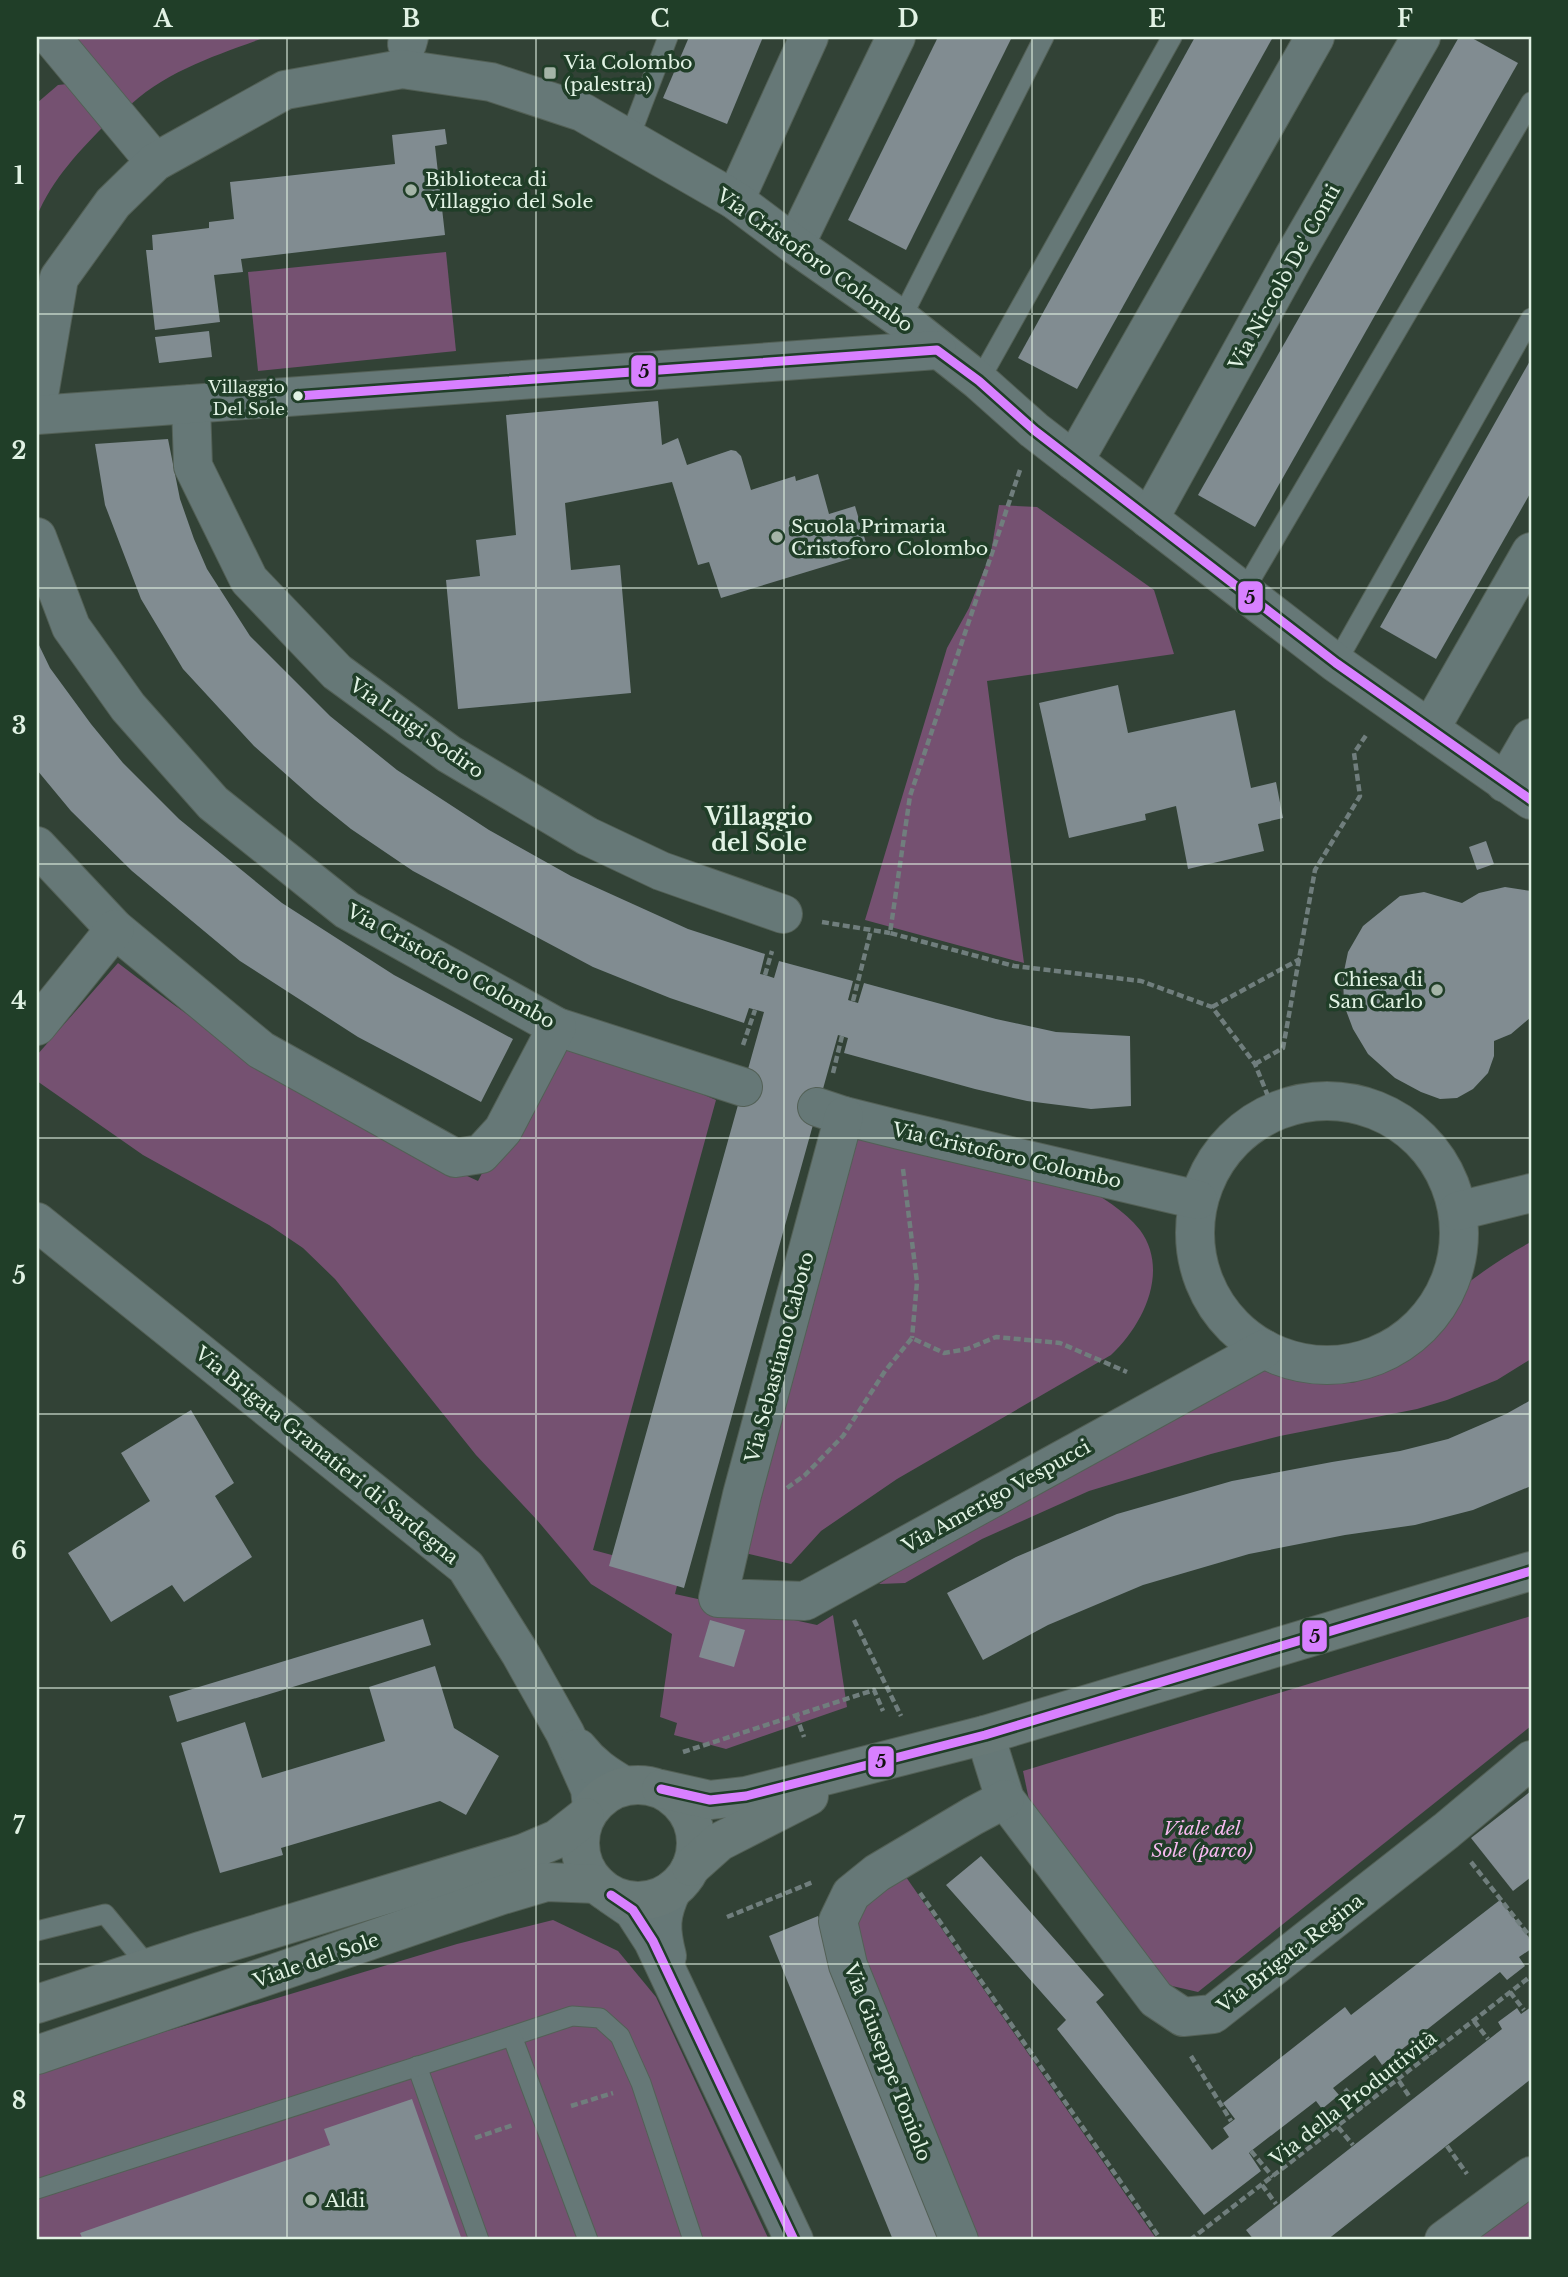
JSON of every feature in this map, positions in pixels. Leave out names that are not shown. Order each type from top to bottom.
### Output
[{"type":"main road","points":[[880,1761],[719,1842],[682,1879],[658,1898],[626,1900],[604,1889],[586,1869],[580,1853],[580,1835],[589,1812],[601,1798],[643,1788],[710,1800],[746,1796],[880,1761],[985,1735],[1531,1571]]},
{"type":"main road","points":[[643,1788],[679,1803],[692,1822],[696,1844],[682,1879]]},
{"type":"main road","name":"Viale del Sole","points":[[37,2004],[149,1967],[524,1853],[557,1839],[589,1812]]},
{"type":"main road","name":"Viale del Sole","points":[[37,2055],[546,1882],[604,1889]]},
{"type":"street","points":[[51,37],[155,162]]},
{"type":"street","points":[[735,200],[809,37]]},
{"type":"street","points":[[795,245],[896,37]]},
{"type":"street","points":[[1074,461],[1315,37]]},
{"type":"street","name":"Via Niccolò De' Conti","points":[[1149,519],[1293,258],[1421,37]]},
{"type":"street","name":"Via Cristoforo Colombo","points":[[37,407],[59,278],[113,203],[155,162],[285,90],[402,69],[491,82],[582,112],[735,200],[901,319],[979,381],[1034,430],[1336,663],[1518,792]]},
{"type":"street","points":[[37,415],[937,350]]},
{"type":"street","name":"Via Luigi Sodiro","points":[[191,404],[193,466],[249,580],[337,672],[449,754],[587,836],[661,871],[783,914]]},
{"type":"street","name":"Via Cristoforo Colombo","points":[[37,537],[71,627],[128,707],[213,803],[348,910],[557,1027],[743,1087]]},
{"type":"street","points":[[1430,729],[1531,552]]},
{"type":"street","points":[[1518,792],[1531,738]]},
{"type":"street","points":[[37,846],[115,929],[261,1049],[456,1158],[481,1154],[503,1130],[557,1027]]},
{"type":"street","points":[[37,1026],[115,929]]},
{"type":"street","points":[[1312,1101],[1353,1102],[1391,1116],[1422,1140],[1446,1173],[1458,1211],[1459,1254],[1446,1294],[1421,1327],[1386,1352],[1346,1364],[1304,1363],[1264,1349],[1229,1323],[1205,1286],[1195,1244],[1198,1200],[1214,1163],[1240,1132],[1274,1111],[1312,1101]]},
{"type":"street","name":"Via Cristoforo Colombo","points":[[831,1112],[1198,1200]]},
{"type":"street","name":"Via Sebastiano Caboto","points":[[718,1598],[831,1112]]},
{"type":"street","points":[[1458,1211],[1531,1193]]},
{"type":"street","name":"Via Brigata Granatieri di Sardegna","points":[[37,1222],[466,1567],[520,1653],[565,1733],[590,1789],[589,1812]]},
{"type":"street","name":"Via Amerigo Vespucci","points":[[718,1598],[804,1601],[1264,1349]]},
{"type":"street","name":"Via Brigata Granatieri di Sardegna","points":[[565,1733],[589,1763],[604,1774],[643,1788]]},
{"type":"street","name":"Via Brigata Regina","points":[[985,1735],[1005,1799],[1156,1999],[1183,2017],[1213,2014],[1446,1831],[1531,1760]]},
{"type":"street","name":"Via Giuseppe Toniolo","points":[[958,2240],[848,1965],[838,1921],[851,1894],[877,1873],[1005,1799]]},
{"type":"street","points":[[680,1998],[662,1931],[662,1910],[682,1879]]},
{"type":"street","points":[[604,1889],[633,1910],[643,1922],[794,2240]]},
{"type":"street","points":[[1444,2240],[1531,2176]]},
{"type":"lane","points":[[629,139],[668,37]]},
{"type":"lane","points":[[901,319],[1044,37]]},
{"type":"lane","points":[[979,381],[1172,37]]},
{"type":"lane","points":[[1244,591],[1531,102]]},
{"type":"lane","points":[[1336,663],[1531,318]]},
{"type":"lane","points":[[37,1931],[105,1914],[149,1967]]},
{"type":"lane","points":[[37,2189],[572,2016],[600,2018],[620,2036],[641,2084],[693,2240]]},
{"type":"lane","points":[[512,2036],[588,2240]]},
{"type":"lane","points":[[417,2066],[478,2240]]},
{"type":"path","points":[[891,933],[891,916],[910,796],[1034,430]]},
{"type":"path","points":[[1255,1063],[1283,1048],[1315,870],[1360,796],[1354,753],[1389,698]]},
{"type":"path","points":[[783,914],[891,933],[1014,966],[1140,981],[1212,1007],[1255,1063],[1274,1111]]},
{"type":"path","points":[[853,1002],[871,930]]},
{"type":"path","points":[[1212,1007],[1300,959]]},
{"type":"path","points":[[742,1495],[782,1491],[805,1475],[843,1436],[885,1371],[912,1338],[918,1282],[904,1184],[900,1130]]},
{"type":"path","points":[[912,1338],[944,1353],[967,1349],[996,1336],[1060,1343],[1127,1372]]},
{"type":"path","points":[[846,1577],[853,1618],[903,1721]]},
{"type":"path","points":[[679,1754],[874,1690],[883,1712]]},
{"type":"path","points":[[796,1715],[804,1737]]},
{"type":"path","points":[[1446,1831],[1531,1938]]},
{"type":"path","points":[[898,1861],[1161,2240]]},
{"type":"path","name":"Via della Produttività","points":[[1190,2240],[1399,2081],[1531,1976]]},
{"type":"path","points":[[1510,1992],[1524,2010]]},
{"type":"path","points":[[1474,2021],[1488,2039]]},
{"type":"path","points":[[1418,2037],[1431,2055]]},
{"type":"path","points":[[1190,2055],[1231,2121]]},
{"type":"path","points":[[1399,2081],[1409,2096]]},
{"type":"path","points":[[1345,2089],[1362,2109]]},
{"type":"path","points":[[1338,2127],[1353,2145]]},
{"type":"path","points":[[1251,2151],[1273,2177]]},
{"type":"path","points":[[1262,2185],[1276,2204]]},
{"type":"green space","points":[[74,37],[266,37],[173,75],[125,110]]},
{"type":"green space","points":[[67,84],[109,121],[59,177],[37,216],[37,103],[58,85]]},
{"type":"green space","points":[[446,252],[456,351],[258,371],[248,272]]},
{"type":"green space","points":[[999,505],[1037,507],[1154,590],[1174,654],[987,681],[1024,963],[865,920],[947,648],[969,608],[991,552]]},
{"type":"green space","points":[[118,963],[215,1034],[316,1099],[397,1144],[478,1181],[555,1032],[716,1100],[593,1550],[680,1573],[675,1594],[817,1625],[833,1615],[847,1707],[726,1749],[674,1735],[677,1723],[660,1717],[672,1634],[591,1584],[537,1520],[476,1455],[335,1279],[303,1248],[269,1225],[143,1155],[37,1081],[37,1055]]},
{"type":"green space","points":[[841,1132],[1080,1185],[1120,1210],[1140,1230],[1149,1246],[1153,1263],[1152,1280],[1142,1313],[1123,1343],[1111,1355],[897,1479],[821,1531],[791,1564],[728,1549]]},
{"type":"green space","points":[[1531,1242],[1531,1359],[1497,1380],[1417,1409],[1280,1436],[1089,1491],[982,1539],[905,1583],[879,1584],[928,1552],[1264,1369],[1290,1369],[1348,1383],[1356,1382],[1461,1288]]},
{"type":"green space","name":"Viale del Sole (parco)","points":[[1531,1616],[1531,1726],[1198,1992],[1159,1983],[1029,1800],[1023,1771]]},
{"type":"green space","points":[[897,1864],[1157,2240],[956,2240],[835,1969],[851,1898]]},
{"type":"green space","points":[[553,1920],[618,1951],[656,1997],[769,2240],[37,2240],[37,2070],[457,1944]]},
{"type":"green space","points":[[1531,2189],[1531,2240],[1462,2240]]},
{"type":"building","points":[[689,37],[763,37],[727,124],[663,98]]},
{"type":"building","points":[[938,37],[1012,37],[906,250],[848,220]]},
{"type":"building","points":[[1195,37],[1273,37],[1077,389],[1018,358]]},
{"type":"building","points":[[1459,37],[1470,37],[1518,63],[1255,527],[1198,495]]},
{"type":"building","points":[[445,129],[447,144],[435,146],[445,235],[241,259],[243,272],[214,275],[220,322],[155,330],[146,250],[153,250],[152,235],[209,228],[209,222],[234,219],[230,182],[395,164],[392,135]]},
{"type":"building","points":[[209,331],[212,357],[159,363],[155,337]]},
{"type":"building","points":[[1531,359],[1531,492],[1436,659],[1380,627]]},
{"type":"building","points":[[658,401],[662,445],[678,438],[687,465],[731,450],[736,451],[741,456],[751,490],[795,476],[796,481],[818,474],[829,514],[855,506],[869,553],[721,598],[709,562],[698,565],[672,482],[565,503],[571,570],[620,565],[631,693],[458,709],[446,580],[480,576],[476,540],[516,535],[506,415]]},
{"type":"building","points":[[168,439],[180,499],[194,539],[207,569],[250,636],[330,716],[397,770],[489,830],[571,876],[688,929],[765,954],[760,974],[774,978],[779,961],[853,981],[848,1000],[858,1003],[864,983],[996,1019],[1056,1032],[1130,1036],[1131,1106],[1091,1109],[1027,1101],[844,1053],[848,1038],[838,1035],[684,1588],[609,1566],[764,1012],[749,1008],[744,1023],[670,998],[593,967],[413,871],[351,829],[254,746],[183,669],[141,599],[105,505],[95,444]]},
{"type":"building","points":[[37,641],[50,668],[91,724],[123,763],[179,819],[282,903],[394,975],[513,1039],[481,1102],[358,1037],[240,961],[132,871],[71,811],[37,770]]},
{"type":"building","points":[[1118,685],[1128,733],[1235,710],[1251,788],[1276,782],[1283,818],[1258,824],[1264,851],[1188,869],[1176,806],[1145,814],[1146,820],[1069,838],[1039,703]]},
{"type":"building","points":[[1486,841],[1494,864],[1477,870],[1469,847]]},
{"type":"building","name":"Chiesa di San Carlo","points":[[1505,887],[1531,891],[1531,1017],[1511,1034],[1494,1041],[1494,1056],[1488,1073],[1473,1089],[1457,1098],[1440,1099],[1395,1078],[1368,1054],[1353,1029],[1344,1005],[1343,976],[1348,952],[1363,926],[1400,896],[1424,892],[1462,903],[1479,893]]},
{"type":"building","points":[[1531,1400],[1531,1486],[1473,1510],[1415,1525],[1345,1535],[1249,1554],[1143,1585],[1048,1625],[983,1660],[947,1593],[1016,1557],[1117,1514],[1232,1481],[1400,1451],[1448,1439]]},
{"type":"building","points":[[191,1410],[234,1483],[215,1496],[252,1557],[184,1602],[172,1585],[111,1622],[68,1553],[150,1501],[121,1453]]},
{"type":"building","points":[[423,1619],[431,1645],[177,1722],[169,1696]]},
{"type":"building","points":[[710,1620],[745,1630],[734,1667],[699,1657]]},
{"type":"building","points":[[435,1666],[454,1728],[499,1756],[466,1815],[440,1801],[281,1848],[283,1855],[220,1873],[181,1743],[245,1722],[262,1778],[385,1741],[369,1687]]},
{"type":"building","points":[[1531,1791],[1531,1877],[1513,1891],[1471,1838]]},
{"type":"building","points":[[981,1856],[1104,1995],[1096,2002],[1212,2150],[1229,2137],[1223,2128],[1235,2119],[1223,2103],[1345,2007],[1351,2015],[1500,1900],[1531,1940],[1531,1949],[1519,1957],[1525,1966],[1507,1980],[1500,1972],[1382,2065],[1375,2055],[1333,2088],[1339,2095],[1322,2109],[1316,2101],[1251,2151],[1249,2153],[1261,2171],[1204,2215],[1057,2029],[1066,2020],[946,1885]]},
{"type":"building","points":[[818,1916],[951,2240],[893,2240],[769,1936]]},
{"type":"building","points":[[1531,2007],[1531,2079],[1327,2240],[1254,2240],[1246,2230],[1502,2029],[1498,2022],[1517,2008],[1521,2014]]},
{"type":"building","name":"Aldi","points":[[412,2099],[462,2240],[83,2240],[80,2233],[330,2145],[324,2129]]},
{"type":"transit line","name":"5","points":[[298,396],[937,350],[979,381],[1034,430],[1336,663],[1531,800]]},
{"type":"transit line","name":"5","points":[[661,1789],[710,1800],[746,1796],[985,1735],[1531,1571]]},
{"type":"transit line","name":"5","points":[[611,1895],[633,1910],[653,1941],[794,2240]]},
{"type":"place","name":"Via Colombo (palestra)","points":[[550,73]]},
{"type":"place","name":"Biblioteca di Villaggio del Sole","points":[[411,190]]},
{"type":"place","name":"Villaggio Del Sole","points":[[298,396]]},
{"type":"place","name":"Scuola Primaria Cristoforo Colombo","points":[[777,537]]},
{"type":"place","name":"Chiesa di San Carlo","points":[[1437,990]]},
{"type":"place","name":"Aldi","points":[[311,2200]]},
{"type":"district","name":"Villaggio del Sole","points":[[759,830]]}]
